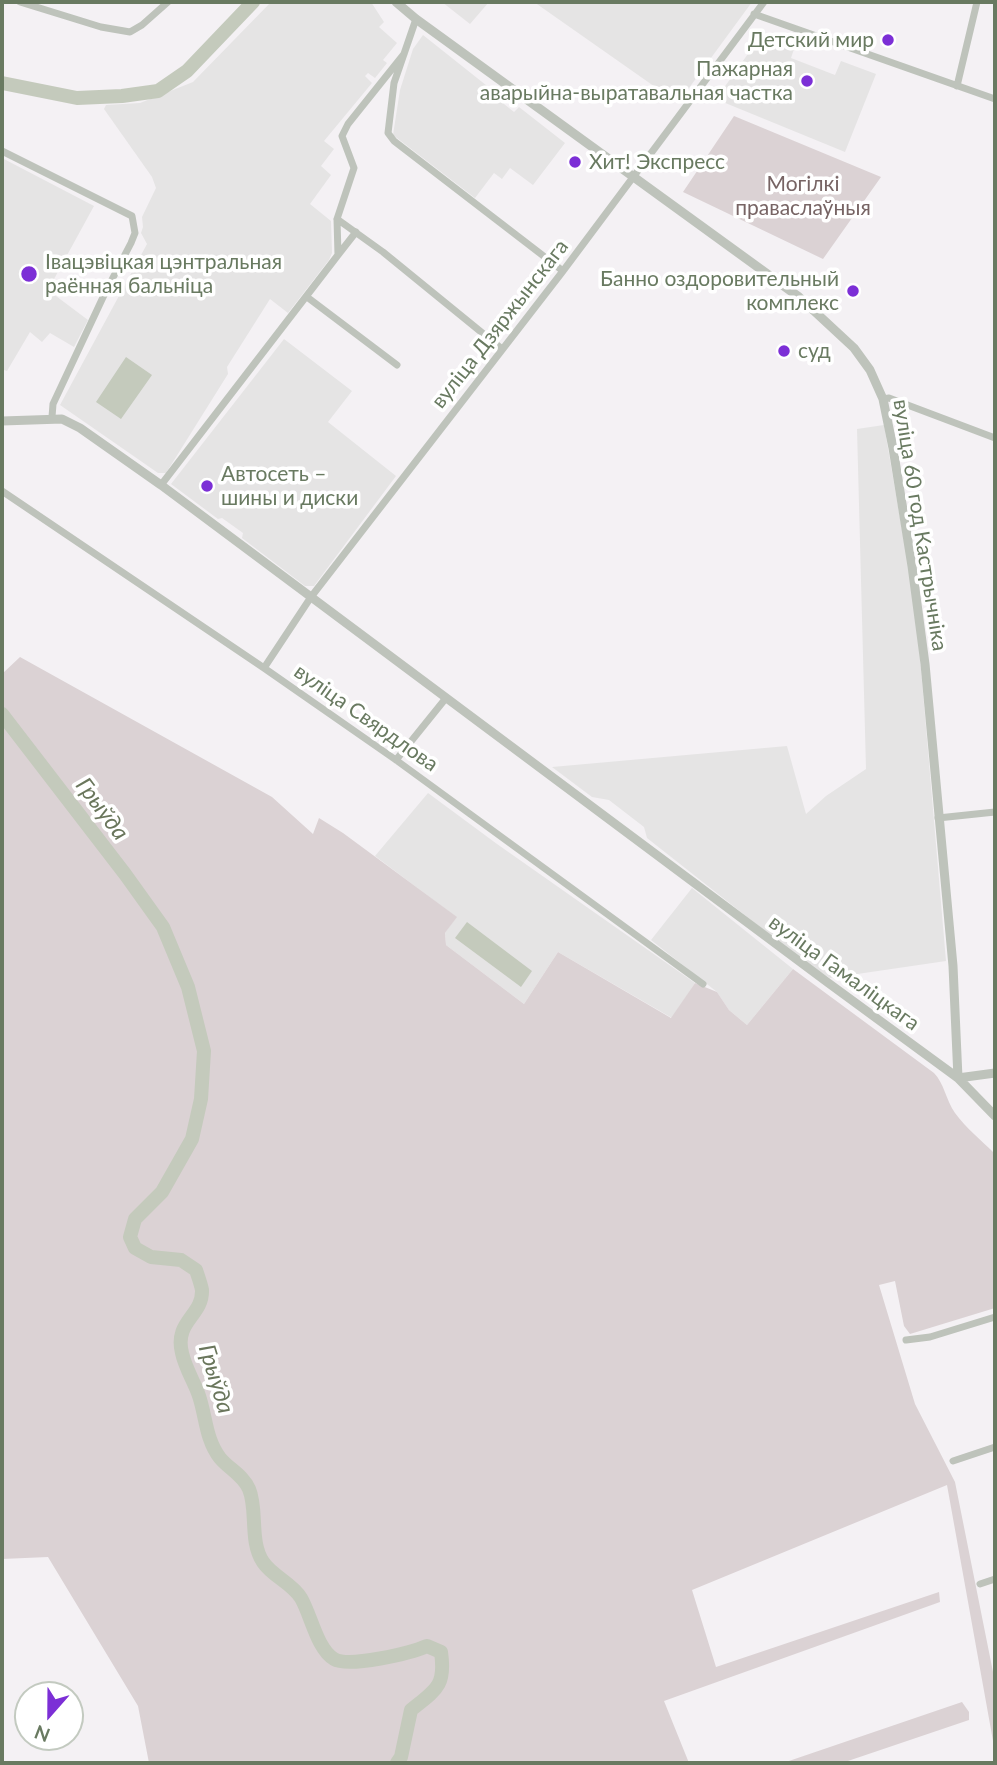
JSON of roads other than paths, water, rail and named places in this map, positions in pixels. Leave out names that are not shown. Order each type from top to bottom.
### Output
[{"type":"street","points":[[20,2],[101,27],[130,32],[168,2]]},
{"type":"street","name":"вуліца 60 год Кастрычніка","points":[[396,2],[799,297],[854,348],[870,370],[883,399],[915,581],[953,966],[958,1077]]},
{"type":"street","name":"вуліца Дзяржынскага","points":[[264,668],[311,597],[563,271],[764,2]]},
{"type":"street","points":[[957,86],[976,2]]},
{"type":"street","points":[[754,14],[995,99]]},
{"type":"street","points":[[416,19],[394,83],[388,133],[394,141],[563,271]]},
{"type":"street","points":[[338,256],[337,219],[354,168],[342,136],[348,124],[404,54]]},
{"type":"street","points":[[2,151],[132,216],[135,225],[131,243],[53,404],[52,417]]},
{"type":"street","points":[[337,219],[502,349]]},
{"type":"street","points":[[161,485],[356,232]]},
{"type":"street","points":[[307,297],[397,365]]},
{"type":"street","points":[[883,399],[889,398],[995,438]]},
{"type":"street","points":[[2,421],[52,417],[80,428],[161,485],[446,698],[396,760]]},
{"type":"street","name":"вуліца Свярдлова","points":[[2,491],[396,760],[703,984]]},
{"type":"street","name":"вуліца Гамаліцкага","points":[[446,698],[958,1077],[995,1116]]},
{"type":"street","points":[[938,818],[995,812]]},
{"type":"street","points":[[958,1077],[995,1073]]},
{"type":"street","points":[[906,1340],[930,1337],[995,1317]]},
{"type":"street","points":[[953,1461],[995,1447]]},
{"type":"street","points":[[980,1584],[995,1579]]},
{"type":"waterway","points":[[2,83],[77,98],[158,91],[187,71],[253,2]]},
{"type":"waterway","name":"Грыўда","points":[[2,714],[163,927],[188,987],[204,1051],[201,1099],[192,1139],[162,1192],[135,1219],[130,1237],[135,1248],[151,1257],[181,1260],[196,1270],[202,1290],[201,1299],[182,1333],[182,1353],[201,1401],[215,1451],[249,1489],[259,1554],[267,1567],[301,1598],[323,1648],[334,1659],[366,1661],[427,1646],[441,1652],[440,1680],[433,1692],[411,1710],[401,1757],[397,1763]]},
{"type":"place","name":"Детский мир","points":[[888,40]]},
{"type":"place","name":"Пажарная аварыйна-выратавальная частка","points":[[807,81]]},
{"type":"place","name":"Хит! Экспресс","points":[[575,162]]},
{"type":"place","name":"Івацэвіцкая цэнтральная раённая бальніца","points":[[29,274]]},
{"type":"place","name":"Банно оздоровительный комплекс","points":[[853,291]]},
{"type":"place","name":"суд","points":[[784,351]]},
{"type":"place","name":"Автосеть – шины и диски","points":[[207,486]]},
{"type":"park label","name":"Могілкі праваслаўныя","points":[[803,196]]}]
